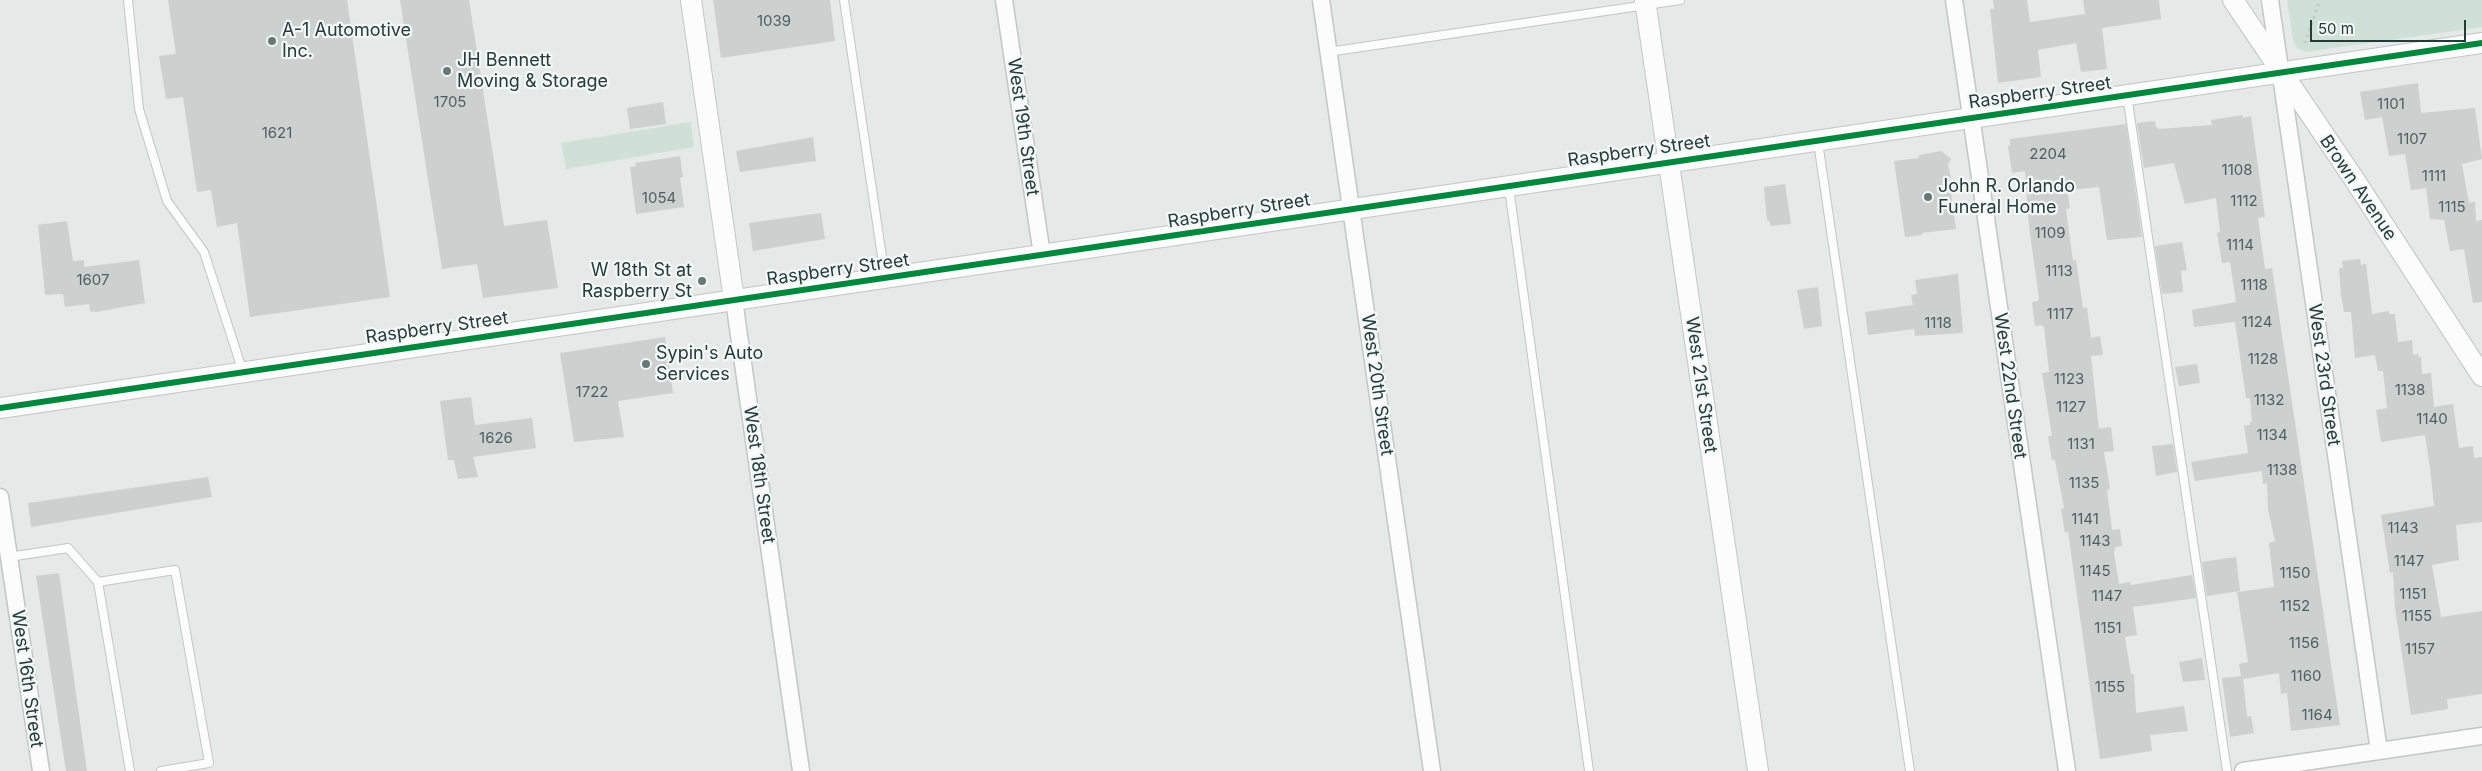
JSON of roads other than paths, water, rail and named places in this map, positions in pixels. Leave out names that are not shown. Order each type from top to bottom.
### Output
[{"type":"street","name":"West 18th Street","points":[[691,0],[801,771]]},
{"type":"street","name":"West 19th Street","points":[[1004,0],[1042,255]]},
{"type":"street","name":"West 20th Street","points":[[1321,0],[1432,771]]},
{"type":"street","name":"West 22nd Street","points":[[1954,0],[2067,771]]},
{"type":"street","name":"Brown Avenue","points":[[2233,0],[2354,179],[2482,376]]},
{"type":"street","name":"West 23rd Street","points":[[2270,0],[2379,751]]},
{"type":"street","name":"West 21st Street","points":[[1645,2],[1758,771]]},
{"type":"street","name":"Raspberry Street","points":[[0,408],[2482,43]]},
{"type":"street","name":"West 16th Street","points":[[0,497],[41,771]]},
{"type":"street","points":[[2242,771],[2482,736]]},
{"type":"lane","points":[[128,0],[139,109],[164,192],[167,201],[204,252],[242,372]]},
{"type":"lane","points":[[844,0],[885,278]]},
{"type":"lane","points":[[1328,52],[1645,2],[1680,0]]},
{"type":"lane","points":[[2127,95],[2227,771]]},
{"type":"lane","points":[[1818,140],[1910,771]]},
{"type":"lane","points":[[1509,186],[1589,771]]},
{"type":"lane","points":[[9,557],[68,548],[98,582],[130,771]]},
{"type":"lane","points":[[98,582],[175,570],[209,763],[161,771]]},
{"type":"place","name":"A-1 Automotive Inc.","points":[[272,41]]},
{"type":"place","name":"JH Bennett Moving & Storage","points":[[447,71]]},
{"type":"place","name":"John R. Orlando Funeral Home","points":[[1928,197]]},
{"type":"place","name":"W 18th St at Raspberry St","points":[[702,281]]},
{"type":"place","name":"Sypin's Auto Services","points":[[646,364]]}]
